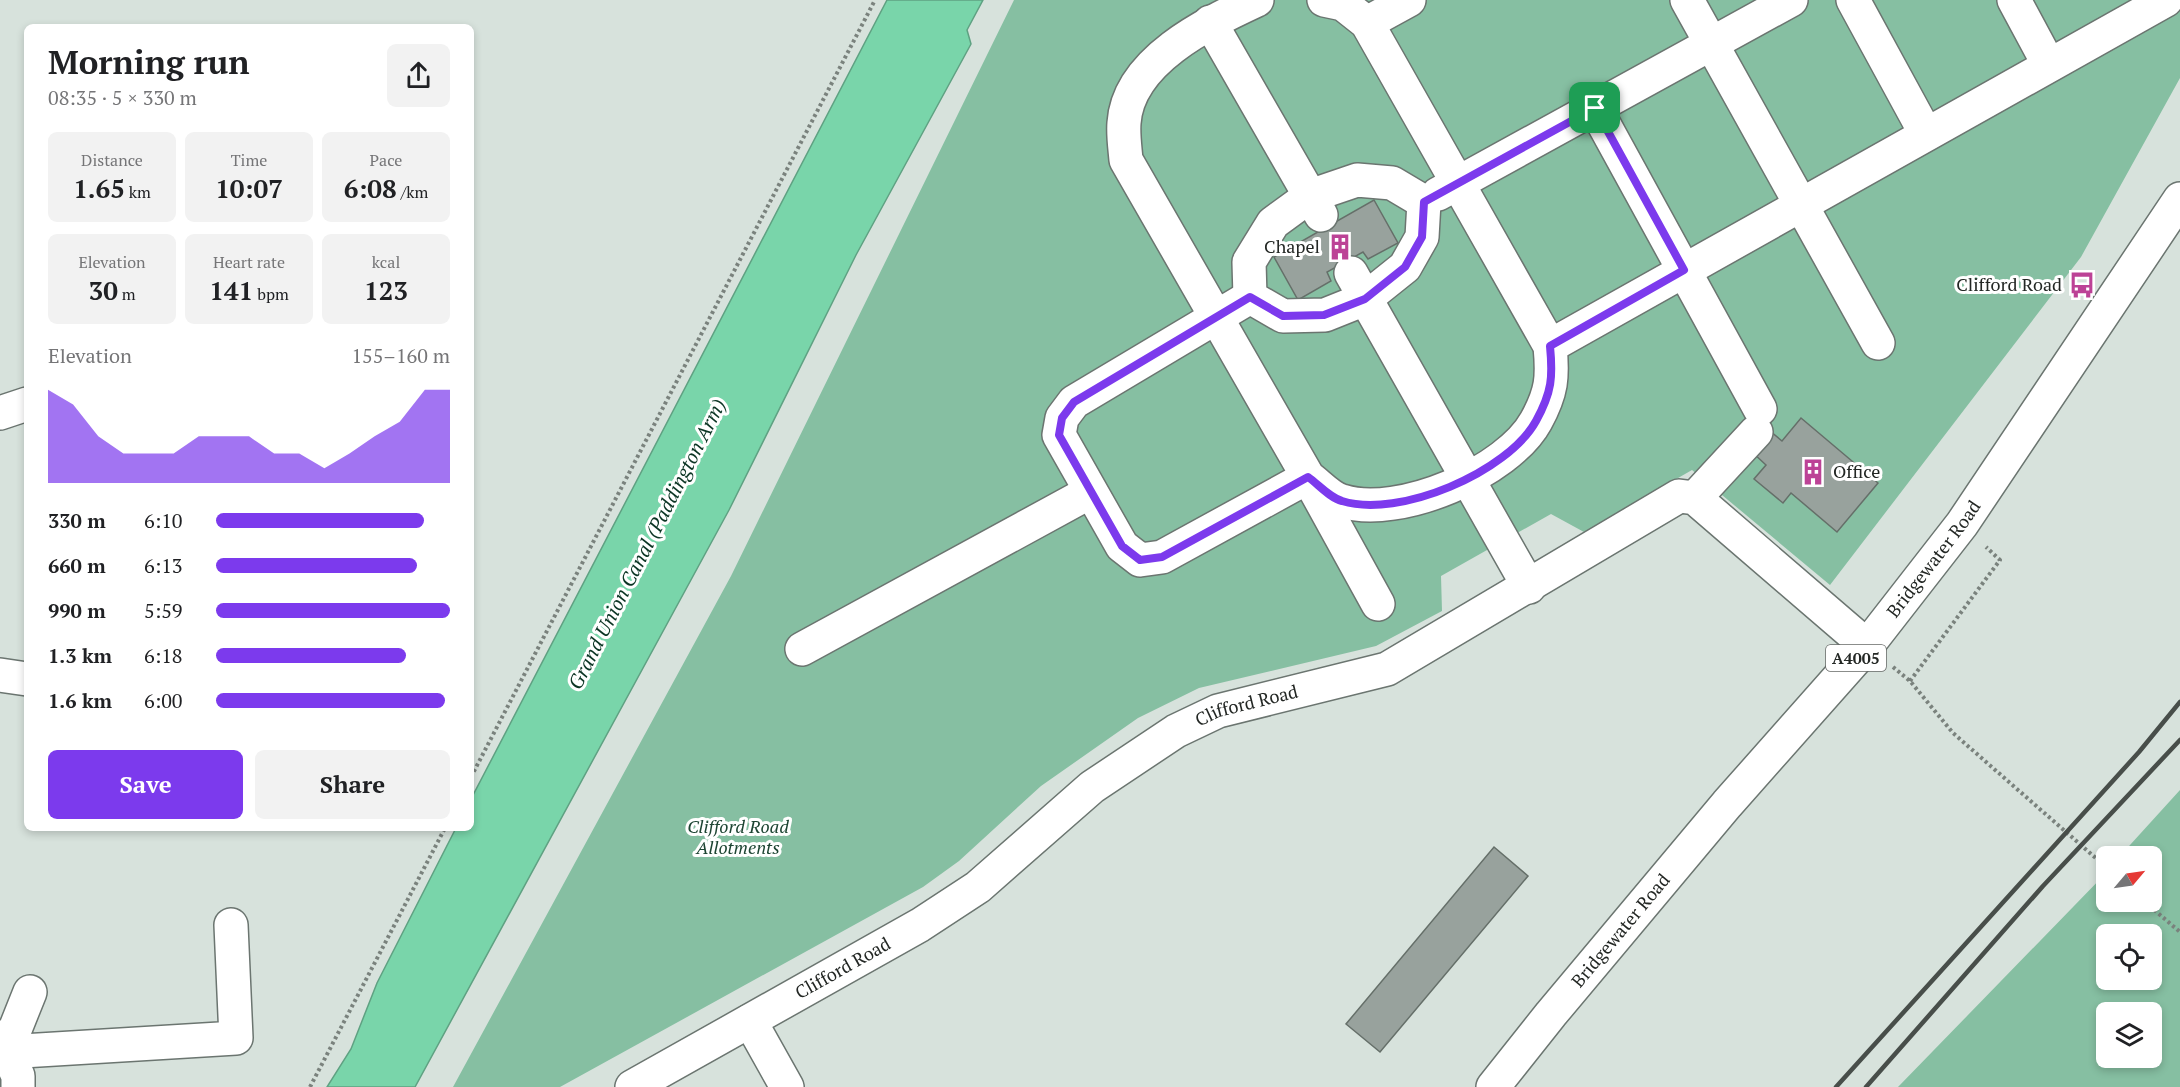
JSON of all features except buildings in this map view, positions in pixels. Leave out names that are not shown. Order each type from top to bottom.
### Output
[{"type":"street","points":[[1257,0],[1210,22],[1162,53],[1133,92],[1124,122],[1126,160],[1308,477],[1378,604]]},
{"type":"street","points":[[1308,477],[1340,501],[1381,505],[1415,500],[1467,479],[1512,450],[1536,422],[1553,380],[1550,346],[1366,23],[1343,4],[1324,0]]},
{"type":"street","points":[[1366,23],[1409,0]]},
{"type":"street","points":[[1687,0],[1878,343]]},
{"type":"street","points":[[1424,202],[1791,0]]},
{"type":"street","points":[[1852,0],[1926,134]]},
{"type":"street","points":[[2014,0],[2049,65]]},
{"type":"street","points":[[1550,346],[2166,0]]},
{"type":"street","points":[[1210,22],[1316,206]]},
{"type":"street","points":[[1595,108],[1684,270],[1758,421],[1695,498],[1867,646]]},
{"type":"street","points":[[1250,297],[1249,262],[1274,223],[1316,206],[1357,180],[1392,183],[1424,202]]},
{"type":"street","name":"Bridgewater Road","points":[[1493,1087],[1551,1014],[1727,804],[1867,646],[1962,524],[2180,199]]},
{"type":"street","points":[[1250,297],[1283,316],[1324,315],[1358,286],[1405,267],[1422,237],[1424,202]]},
{"type":"street","points":[[1358,286],[1529,587]]},
{"type":"street","points":[[1250,297],[1074,402],[1062,418],[1059,435],[1122,546],[1140,560],[1162,557],[1308,477]]},
{"type":"street","points":[[0,413],[24,405]]},
{"type":"street","points":[[802,650],[1090,492]]},
{"type":"street","name":"Clifford Road","points":[[632,1087],[920,925],[978,887],[1092,787],[1176,730],[1218,711],[1387,669],[1529,587],[1679,496],[1695,498]]},
{"type":"street","points":[[0,675],[24,679]]},
{"type":"street","points":[[3,1044],[236,1038],[231,926]]},
{"type":"street","points":[[3,1044],[30,992]]},
{"type":"street","points":[[750,1021],[787,1087]]},
{"type":"street","points":[[3,1044],[18,1076],[18,1087]]},
{"type":"path","points":[[474,771],[874,0]]},
{"type":"path","points":[[1910,681],[2000,560],[1962,524]]},
{"type":"path","points":[[1867,646],[1910,681],[1953,733],[2096,858]]},
{"type":"path","points":[[310,1087],[443,831]]},
{"type":"path","points":[[2157,912],[2180,932]]},
{"type":"green space","name":"Clifford Road Allotments","points":[[1014,0],[2180,0],[2180,78],[2081,257],[1830,585],[1692,470],[1584,532],[1551,514],[1441,576],[1442,611],[1376,646],[1199,688],[1138,718],[1041,786],[959,861],[923,887],[560,1087],[453,1087],[731,576]]},
{"type":"green space","points":[[2180,790],[2180,1087],[1898,1087],[2096,883],[2096,912],[2162,912],[2162,846],[2129,846]]},
{"type":"water","name":"Grand Union Canal (Paddington Arm)","points":[[887,0],[983,0],[967,30],[971,44],[856,255],[729,510],[415,1087],[327,1087],[351,1049],[377,983],[454,831],[474,831],[474,793]]},
{"type":"railway","points":[[1836,1087],[2139,752],[2180,702]]},
{"type":"railway","points":[[1866,1087],[2043,886],[2180,740]]},
{"type":"place","name":"Chapel","points":[[1340,247]]},
{"type":"place","name":"Clifford Road","points":[[2082,285]]},
{"type":"place","name":"Office","points":[[1813,472]]},
{"type":"route","points":[[1595,108],[1684,270],[1550,346],[1553,380],[1536,422],[1512,450],[1467,479],[1415,500],[1381,505],[1340,501],[1308,477],[1162,557],[1140,560],[1122,546],[1059,435],[1062,418],[1074,402],[1250,297],[1283,316],[1324,315],[1365,299],[1405,267],[1422,237],[1424,202],[1595,108]]}]
